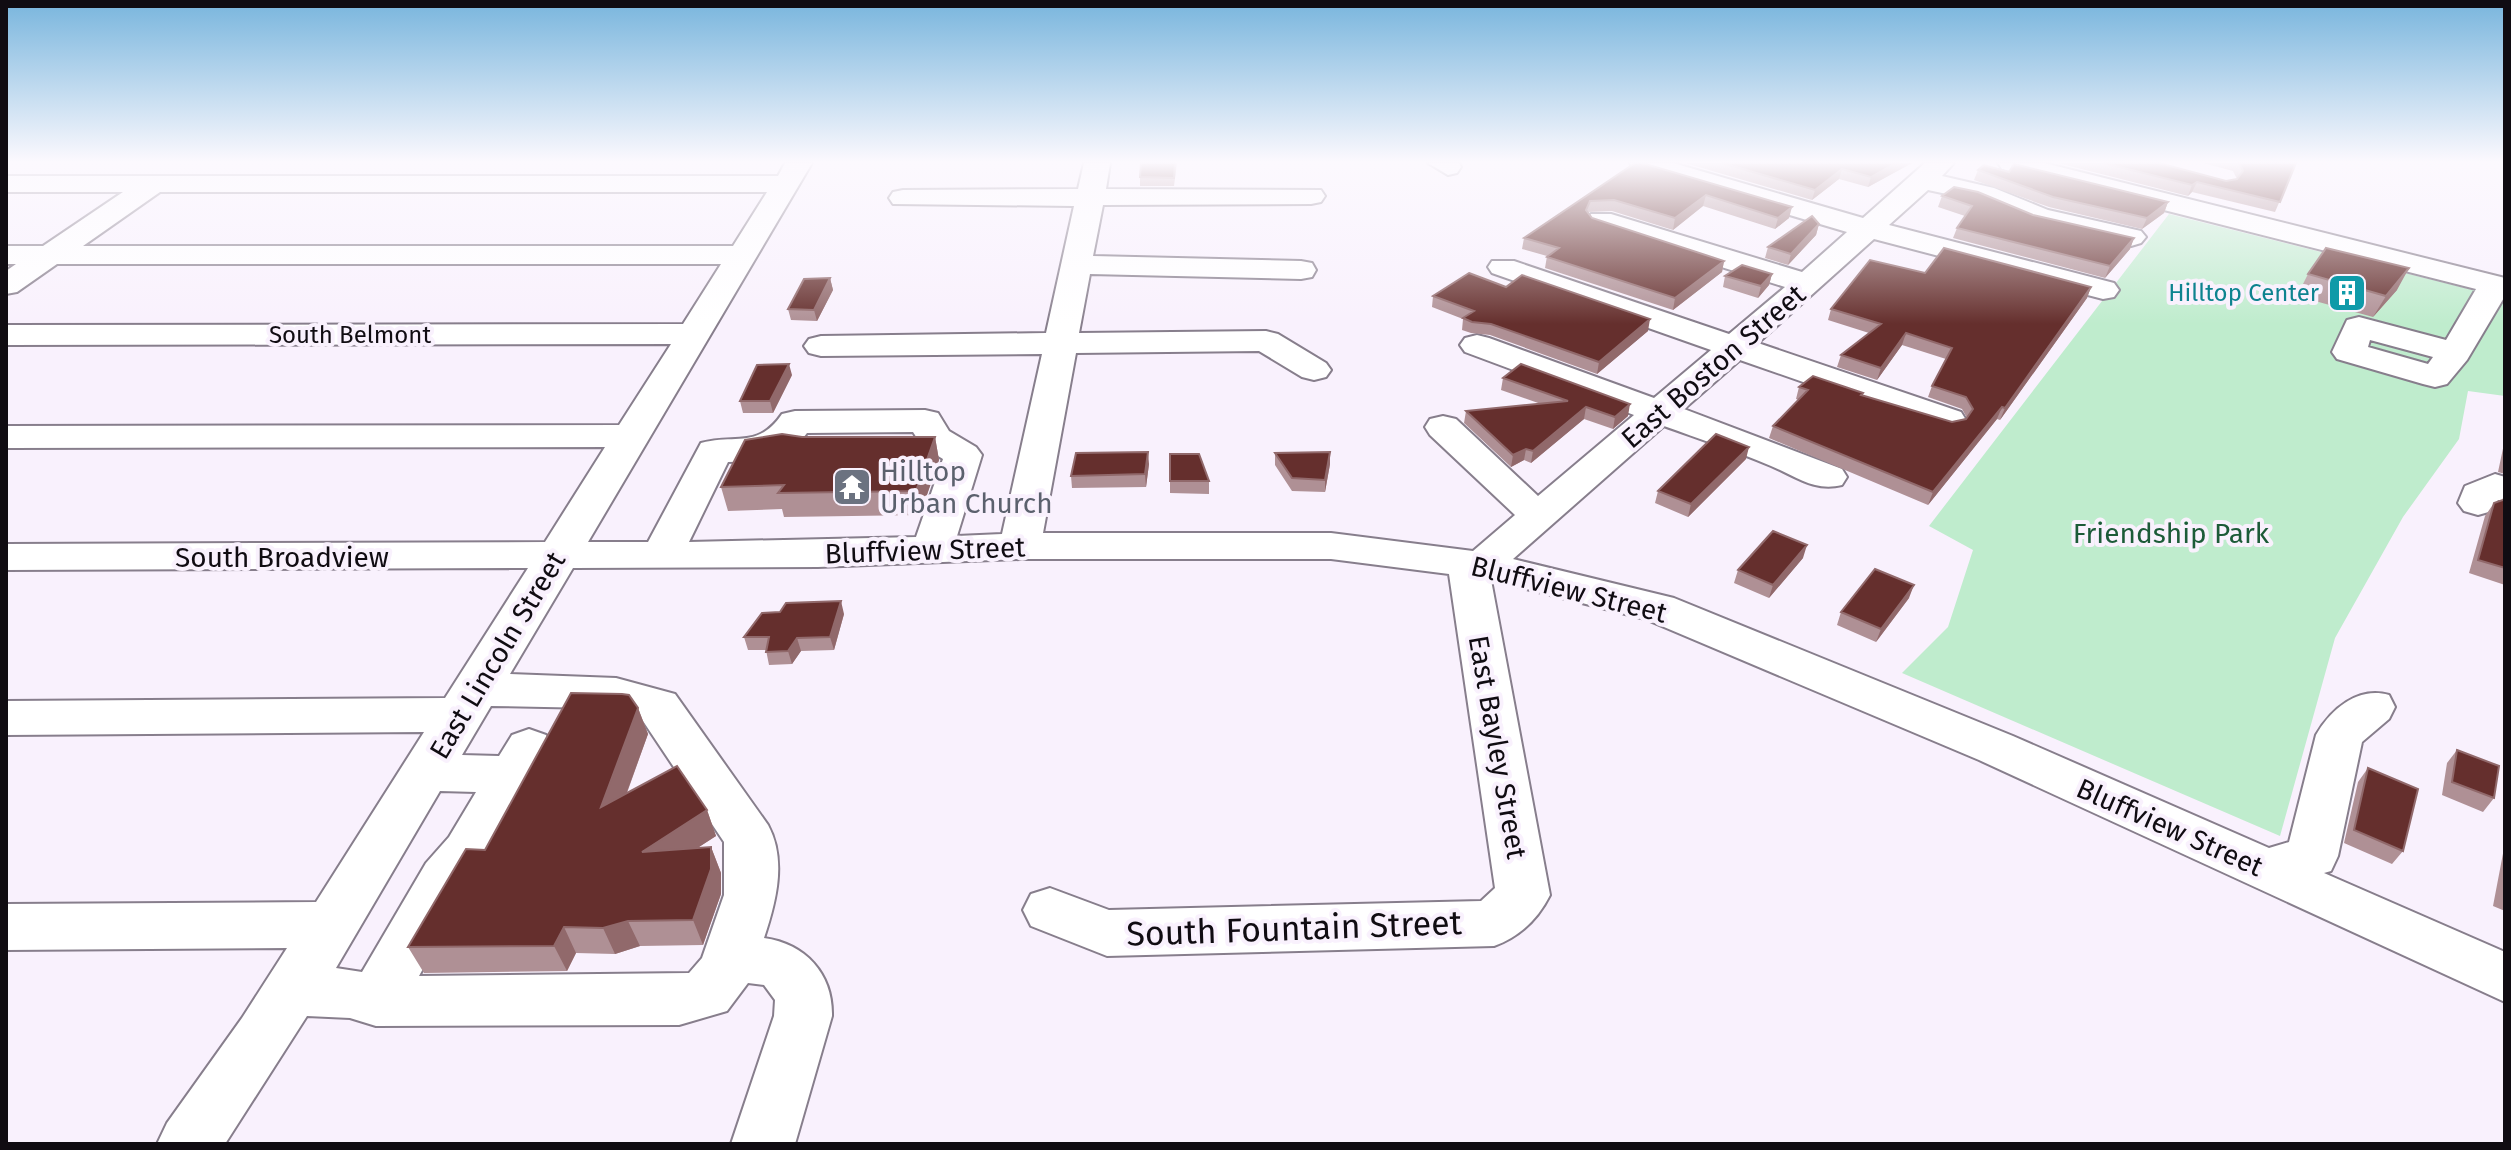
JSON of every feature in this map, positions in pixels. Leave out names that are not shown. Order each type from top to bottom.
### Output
[{"type":"street","points":[[6,285],[114,217]]},
{"type":"street","name":"East Lincoln Street","points":[[189,1144],[291,991],[767,217]]},
{"type":"street","points":[[1020,546],[1086,217]]},
{"type":"street","points":[[1826,217],[2103,290]]},
{"type":"street","name":"East Boston Street","points":[[1482,565],[1882,217]]},
{"type":"street","points":[[2039,217],[2131,237]]},
{"type":"street","points":[[2224,217],[2499,286],[2455,353]]},
{"type":"street","points":[[1601,220],[1807,284]]},
{"type":"street","points":[[6,255],[743,255]]},
{"type":"street","points":[[1076,265],[1301,270]]},
{"type":"street","points":[[1503,267],[1948,420]]},
{"type":"street","name":"South Belmont","points":[[6,335],[694,334]]},
{"type":"street","points":[[821,346],[1266,341],[1314,370]]},
{"type":"street","points":[[1477,345],[1788,459],[1806,471],[1828,477]]},
{"type":"street","points":[[662,555],[714,451],[772,449],[789,436],[795,422],[925,421],[935,438],[963,455],[933,549]]},
{"type":"street","points":[[1443,427],[1523,504],[1543,513]]},
{"type":"street","points":[[6,437],[631,436]]},
{"type":"street","name":"Bluffview Street","points":[[558,555],[1020,546],[1331,546],[1482,565],[1659,608],[1996,748],[2505,978]]},
{"type":"street","name":"South Broadview","points":[[6,557],[558,555]]},
{"type":"street","name":"East Bayley Street","points":[[1482,565],[1469,576],[1523,895],[1494,923]]},
{"type":"street","points":[[6,718],[468,703],[608,694],[641,698],[658,706],[750,839],[751,895],[726,970],[707,993],[679,1000],[376,1001],[350,993],[291,991]]},
{"type":"street","points":[[2266,870],[2312,856],[2340,735],[2372,707]]},
{"type":"street","points":[[376,1001],[445,878],[467,851],[520,761],[425,773]]},
{"type":"street","name":"South Fountain Street","points":[[1050,910],[1107,933],[1494,923]]},
{"type":"street","points":[[6,927],[331,925]]},
{"type":"street","points":[[730,957],[780,964],[804,994],[803,1016],[763,1144]]},
{"type":"green space","name":"Friendship Park","points":[[2167,217],[2180,217],[2505,298],[2505,396],[2468,391],[2459,439],[2403,517],[2335,638],[2280,836],[1902,673],[1948,627],[1973,550],[1929,526]]},
{"type":"building","points":[[1556,217],[1591,217],[1724,261],[1675,298],[1547,257],[1559,248],[1524,238]]},
{"type":"building","points":[[1811,217],[1819,224],[1791,254],[1768,247]]},
{"type":"building","points":[[1965,217],[2040,217],[2134,238],[2110,266],[1957,228]]},
{"type":"building","points":[[1944,248],[2091,287],[2005,408],[2002,407],[1933,492],[1773,426],[1808,390],[1799,387],[1813,376],[1863,393],[1861,395],[1952,422],[1966,419],[1973,409],[1966,397],[1932,386],[1952,348],[1906,333],[1881,368],[1841,355],[1881,324],[1831,309],[1870,260],[1925,273]]},
{"type":"building","points":[[2326,248],[2409,268],[2386,296],[2308,274]]},
{"type":"building","points":[[1742,265],[1772,274],[1761,286],[1725,276]]},
{"type":"building","points":[[1469,273],[1506,287],[1522,275],[1650,319],[1599,362],[1491,324],[1472,322],[1463,318],[1474,311],[1433,296]]},
{"type":"building","points":[[830,278],[814,310],[788,309],[804,279]]},
{"type":"building","points":[[789,364],[770,401],[740,401],[757,365]]},
{"type":"building","points":[[1521,364],[1630,404],[1615,417],[1586,407],[1533,451],[1526,449],[1513,455],[1466,411],[1568,401],[1503,378]]},
{"type":"building","points":[[782,434],[802,437],[935,437],[916,491],[778,493],[784,485],[721,487],[745,440]]},
{"type":"building","points":[[1716,434],[1749,447],[1691,504],[1658,491]]},
{"type":"building","points":[[1148,452],[1145,474],[1071,476],[1076,453]]},
{"type":"building","points":[[1330,452],[1325,480],[1292,478],[1275,453]]},
{"type":"building","points":[[1170,454],[1199,454],[1209,481],[1170,481]]},
{"type":"building","points":[[2505,497],[2505,568],[2478,560],[2494,503]]},
{"type":"building","points":[[1773,531],[1807,545],[1773,585],[1738,570]]},
{"type":"building","points":[[1875,569],[1914,585],[1881,629],[1841,612]]},
{"type":"building","points":[[841,601],[830,637],[797,638],[788,651],[766,652],[769,637],[744,637],[762,613],[780,612],[786,603]]},
{"type":"building","points":[[571,693],[629,695],[638,708],[601,807],[677,766],[707,810],[642,852],[711,847],[711,869],[693,920],[628,921],[603,928],[564,927],[554,946],[408,947],[466,849],[485,850]]},
{"type":"building","points":[[2457,750],[2499,766],[2494,798],[2452,782]]},
{"type":"building","points":[[2368,768],[2418,789],[2403,851],[2354,830]]},
{"type":"place","name":"Hilltop Center","points":[[2347,293]]},
{"type":"place","name":"Hilltop Urban Church","points":[[852,487]]}]
